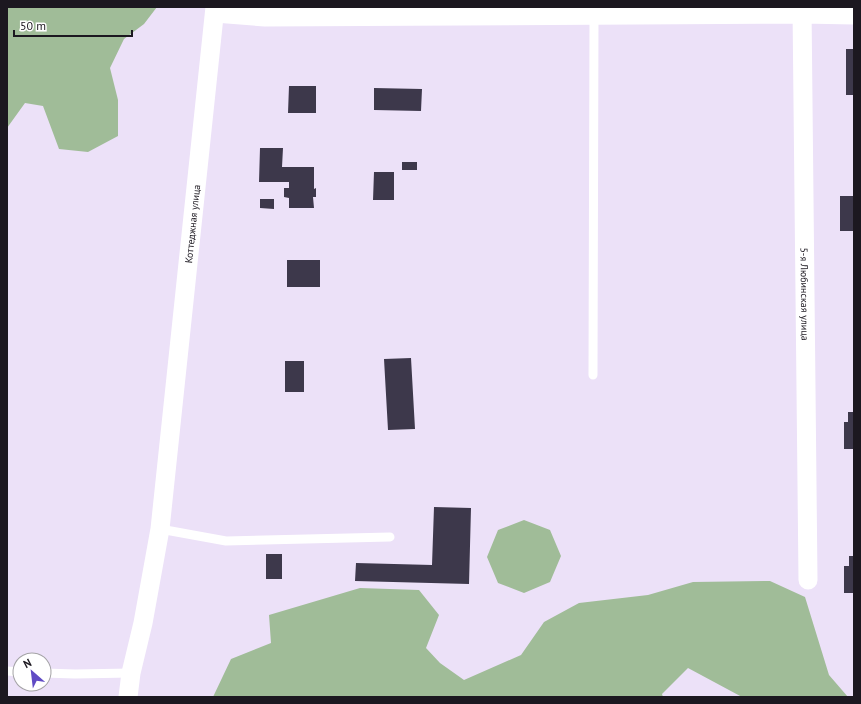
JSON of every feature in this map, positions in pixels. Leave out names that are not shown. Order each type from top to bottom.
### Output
[{"type":"street","points":[[215,10],[265,16],[594,15],[802,10],[854,15]]},
{"type":"street","name":"Коттеджная улица","points":[[128,697],[131,673],[143,623],[160,528],[215,10]]},
{"type":"street","name":"5-я Любинская улица","points":[[802,10],[808,580]]},
{"type":"lane","points":[[593,375],[594,15]]},
{"type":"lane","points":[[160,528],[226,541],[390,537]]},
{"type":"lane","points":[[52,673],[131,673]]},
{"type":"green space","points":[[7,7],[157,7],[144,24],[124,39],[110,68],[118,100],[118,136],[88,152],[59,149],[43,106],[25,103],[7,128]]},
{"type":"green space","points":[[524,520],[550,530],[561,556],[550,582],[524,593],[498,583],[487,557],[498,530]]},
{"type":"green space","points":[[770,581],[805,597],[829,675],[848,697],[742,697],[688,668],[662,694],[663,697],[213,697],[231,659],[271,643],[269,615],[360,588],[419,590],[439,615],[426,648],[440,663],[464,680],[521,655],[544,622],[579,603],[648,595],[693,582]]},
{"type":"building","points":[[846,49],[854,49],[854,95],[846,95]]},
{"type":"building","points":[[289,86],[316,86],[316,113],[288,113]]},
{"type":"building","points":[[374,88],[422,89],[421,111],[374,110]]},
{"type":"building","points":[[260,148],[283,148],[282,167],[314,167],[314,189],[316,188],[316,197],[313,197],[314,208],[289,208],[289,198],[284,197],[284,188],[289,188],[289,182],[259,182]]},
{"type":"building","points":[[402,162],[417,162],[417,170],[402,170]]},
{"type":"building","points":[[374,172],[394,172],[394,200],[373,200]]},
{"type":"building","points":[[840,196],[854,196],[854,231],[840,231]]},
{"type":"building","points":[[260,199],[274,199],[274,209],[260,208]]},
{"type":"building","points":[[287,260],[320,260],[320,287],[287,287]]},
{"type":"building","points":[[411,358],[415,429],[388,430],[384,359]]},
{"type":"building","points":[[285,361],[304,361],[304,392],[285,392]]},
{"type":"building","points":[[848,412],[854,412],[854,449],[844,449],[844,422],[848,422]]},
{"type":"building","points":[[434,507],[471,508],[469,584],[355,581],[356,563],[432,565]]},
{"type":"building","points":[[266,554],[282,554],[282,579],[266,579]]},
{"type":"building","points":[[849,556],[854,556],[854,593],[844,593],[844,566],[849,566]]}]
